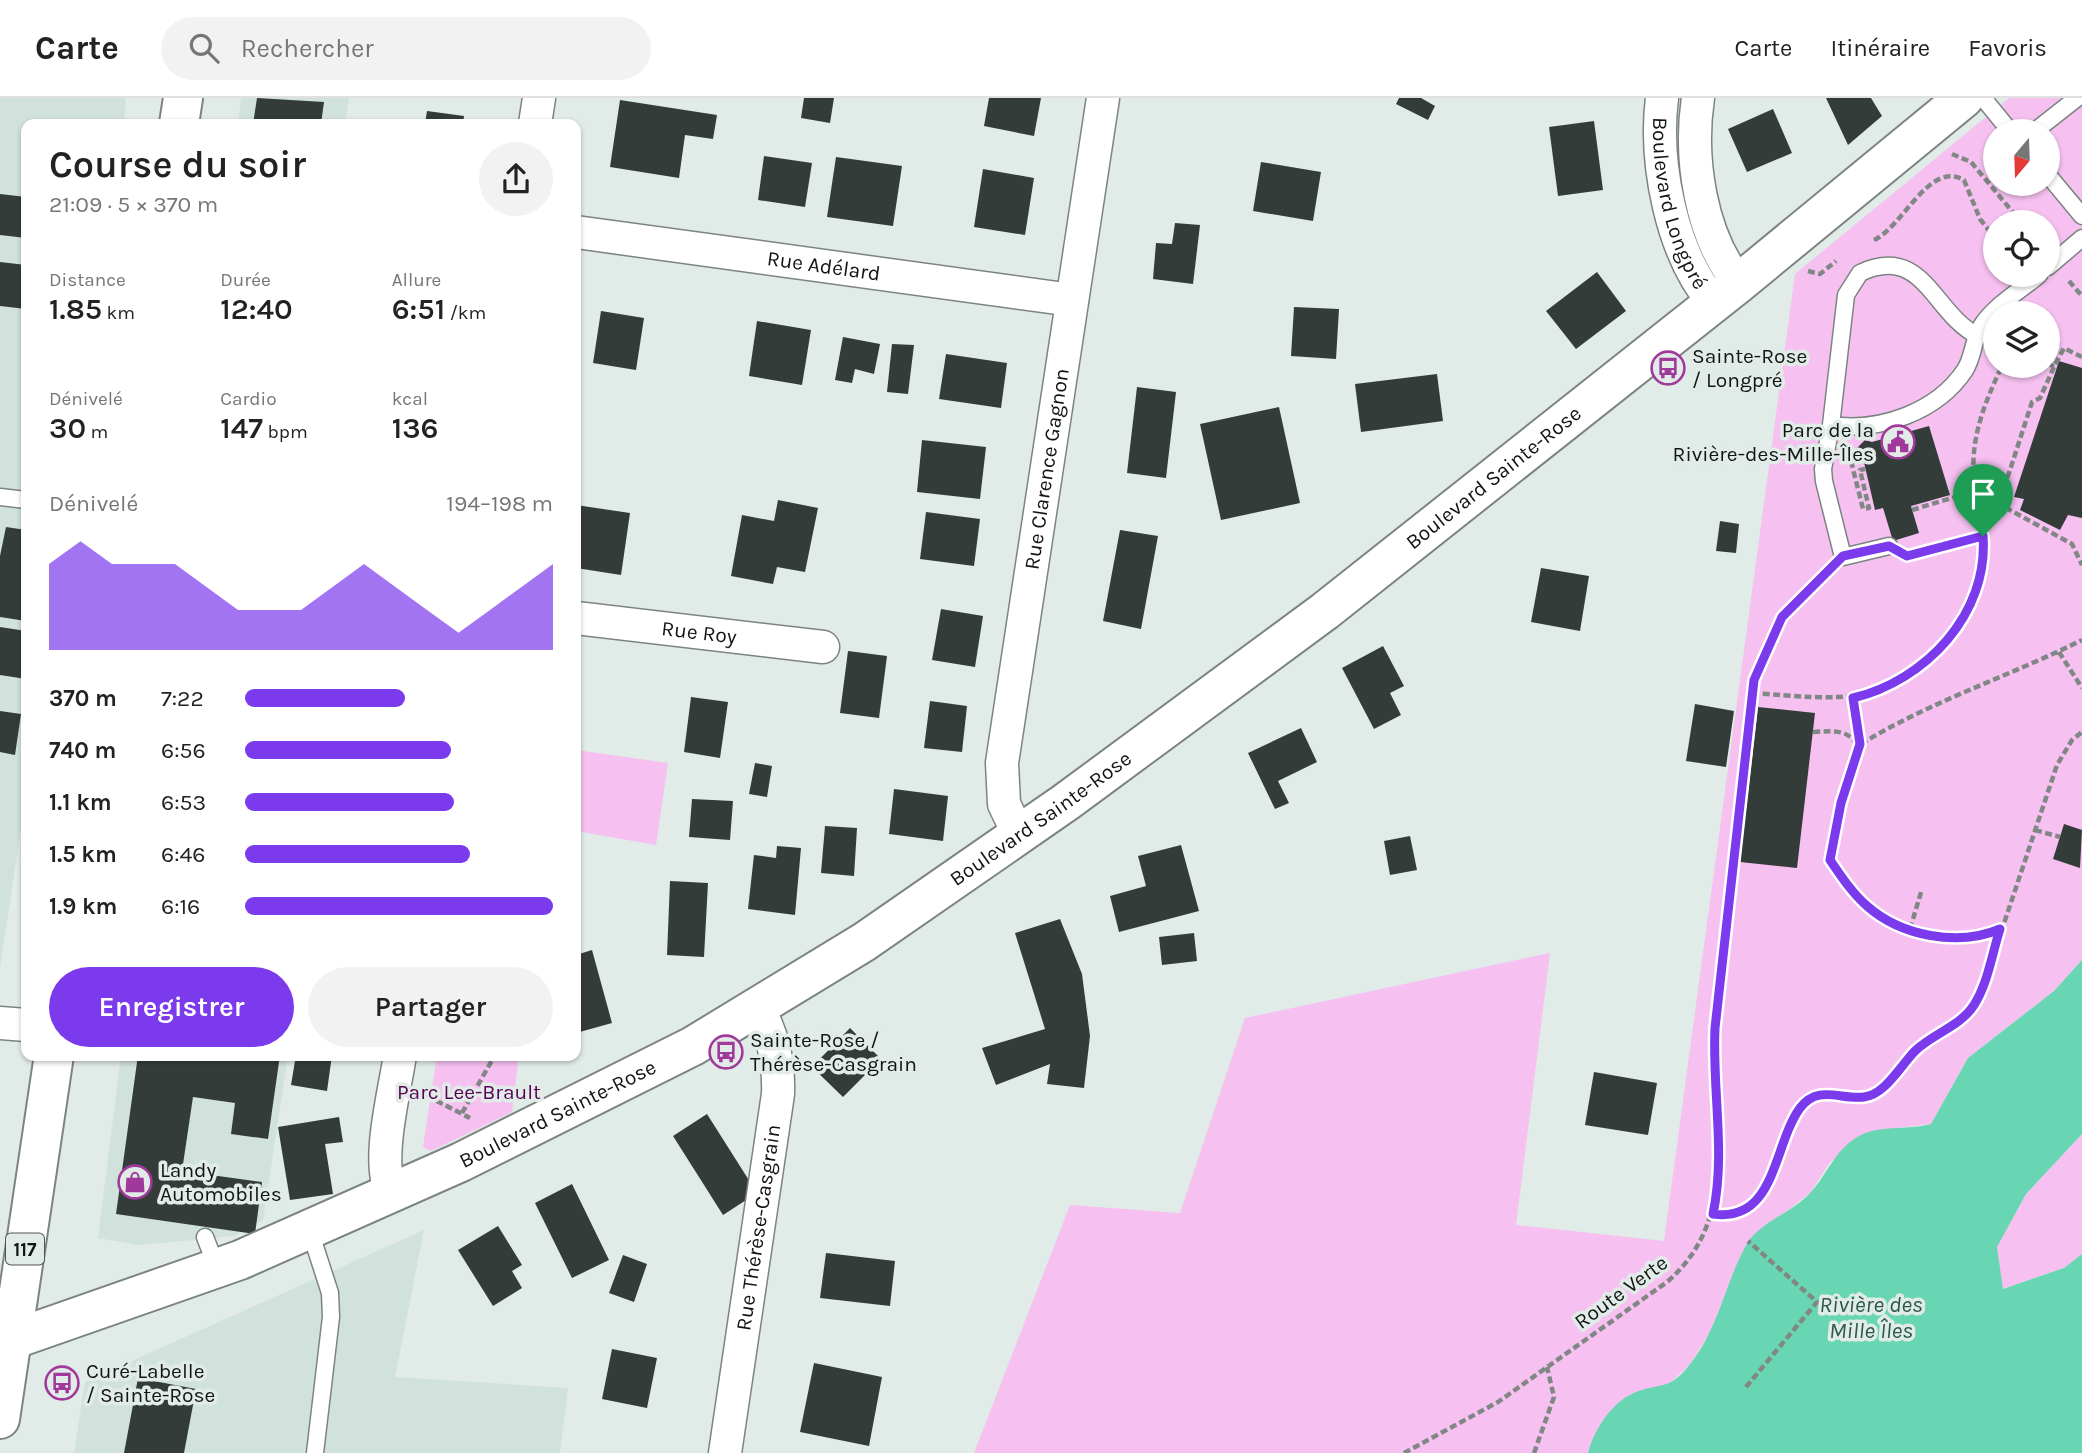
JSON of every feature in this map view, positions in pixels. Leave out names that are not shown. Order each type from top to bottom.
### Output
[{"type":"street","points":[[180,119],[183,98]]},
{"type":"street","points":[[536,119],[539,98]]},
{"type":"street","name":"Rue Clarence Gagnon","points":[[1019,835],[1004,804],[1001,775],[1103,98]]},
{"type":"street","name":"Boulevard Longpré","points":[[1662,98],[1662,164],[1677,231],[1691,273],[1726,293]]},
{"type":"street","name":"Boulevard Longpré","points":[[1698,98],[1695,143],[1709,225],[1724,262],[1726,293]]},
{"type":"street","name":"Boulevard Sainte-Rose","points":[[5,1342],[211,1253],[310,1231],[392,1193],[615,1087],[693,1046],[864,942],[1019,835],[1325,611],[1726,293],[1964,98]]},
{"type":"street","name":"Rue Adélard","points":[[581,233],[1072,300]]},
{"type":"street","name":"Rue Roy","points":[[581,619],[823,647]]},
{"type":"street","name":"Rue Thérèse-Casgrain","points":[[725,1453],[778,1094],[779,1075],[772,1039],[757,1006]]},
{"type":"street","points":[[0,1023],[21,1025]]},
{"type":"street","name":"117","points":[[0,1419],[5,1342],[53,1061]]},
{"type":"street","points":[[392,1193],[387,1185],[385,1165],[399,1061]]},
{"type":"lane","points":[[1983,98],[2000,119]]},
{"type":"lane","points":[[2050,119],[2077,98]]},
{"type":"lane","points":[[2060,189],[2082,216]]},
{"type":"lane","points":[[2060,257],[2082,238]]},
{"type":"lane","points":[[1889,546],[1843,556],[1824,481],[1823,469],[1832,425],[1846,295],[1853,279],[1860,273],[1890,266],[1910,271],[1927,284],[1958,323],[1978,336]]},
{"type":"lane","points":[[1832,425],[1875,425],[1900,418],[1931,402],[1965,370],[1983,323],[2025,287]]},
{"type":"lane","points":[[0,497],[21,499]]},
{"type":"lane","points":[[310,1231],[330,1293],[331,1317],[315,1453]]},
{"type":"path","points":[[1938,150],[1971,163],[2011,210]]},
{"type":"path","points":[[1863,244],[1885,235],[1922,192],[1946,176],[1964,180],[1983,223]]},
{"type":"path","points":[[1799,266],[1820,274],[1843,254]]},
{"type":"path","points":[[2064,275],[2082,295]]},
{"type":"path","points":[[2060,356],[2064,348],[2082,357]]},
{"type":"path","points":[[1752,693],[1853,698],[1873,693],[1923,666],[1948,639],[1978,584],[1984,561],[1983,536],[1975,491],[1975,437],[1997,378]]},
{"type":"path","points":[[1980,517],[2000,504],[2032,402],[2040,398],[2049,378]]},
{"type":"path","points":[[1850,459],[1863,509],[1870,508],[1860,470],[1865,469]]},
{"type":"path","points":[[1912,510],[1975,491]]},
{"type":"path","points":[[2000,504],[2073,544],[2082,565]]},
{"type":"path","points":[[1889,546],[1907,556],[1983,536]]},
{"type":"path","name":"Route Verte","points":[[1404,1453],[1468,1420],[1676,1274],[1693,1253],[1713,1214],[1720,1159],[1713,1072],[1715,1028],[1754,680],[1782,617],[1843,556]]},
{"type":"path","points":[[1860,746],[1899,720],[2023,670],[2082,640]]},
{"type":"path","points":[[2059,652],[2082,688]]},
{"type":"path","points":[[1853,698],[1860,746],[1841,803],[1830,860],[1848,886],[1868,907],[1910,929],[1955,937],[1986,935],[2000,929]]},
{"type":"path","points":[[1813,732],[1841,731],[1855,739],[1860,746]]},
{"type":"path","points":[[1713,1214],[1728,1216],[1754,1205],[1778,1163],[1800,1108],[1813,1097],[1824,1093],[1864,1097],[1878,1093],[1917,1049],[1968,1013],[1980,992],[2057,765],[2072,740],[2082,732]]},
{"type":"path","points":[[2035,830],[2060,837]]},
{"type":"path","points":[[1910,929],[1922,889]]},
{"type":"path","points":[[462,1114],[492,1061]]},
{"type":"path","points":[[427,1096],[473,1119]]},
{"type":"path","points":[[1746,1387],[1817,1302],[1748,1241]]},
{"type":"path","points":[[1534,1453],[1554,1397],[1546,1367]]},
{"type":"shaded area","points":[[0,98],[126,98],[124,119],[21,119],[21,828],[0,968]]},
{"type":"shaded area","points":[[241,98],[349,98],[346,119],[239,119]]},
{"type":"shaded area","points":[[120,1061],[287,1061],[263,1220],[234,1236],[140,1245],[98,1238]]},
{"type":"shaded area","points":[[424,1230],[395,1377],[568,1388],[560,1453],[74,1453],[85,1382]]},
{"type":"green space","points":[[2009,98],[2082,98],[2082,960],[2054,991],[1968,1058],[1931,1124],[1880,1130],[1830,1162],[1810,1193],[1748,1241],[1709,1334],[1689,1366],[1665,1387],[1636,1392],[1591,1443],[1588,1453],[974,1453],[1070,1205],[1180,1213],[1245,1018],[1550,953],[1516,1225],[1664,1241],[1795,274],[1983,119],[1983,196],[2060,196],[2060,119],[1983,119]]},
{"type":"green space","points":[[581,751],[668,763],[656,845],[581,832]]},
{"type":"green space","name":"Parc Lee-Brault","points":[[436,1061],[518,1061],[512,1112],[431,1151],[423,1147]]},
{"type":"green space","points":[[2082,1134],[2082,1254],[2064,1268],[2002,1289],[1997,1247],[2026,1194]]},
{"type":"water","name":"Rivière des Mille Îles","points":[[2082,960],[2082,1134],[2026,1194],[1997,1247],[2003,1289],[2064,1268],[2082,1254],[2082,1453],[1588,1453],[1599,1426],[1619,1402],[1636,1392],[1675,1380],[1687,1368],[1706,1340],[1745,1247],[1758,1231],[1810,1193],[1839,1153],[1853,1139],[1879,1129],[1931,1124],[1968,1058],[2054,991]]},
{"type":"building","points":[[257,98],[324,102],[322,119],[254,119]]},
{"type":"building","points":[[804,98],[834,98],[830,123],[801,118]]},
{"type":"building","points":[[989,98],[1041,98],[1034,136],[984,126]]},
{"type":"building","points":[[1399,98],[1421,98],[1435,106],[1428,120],[1396,104]]},
{"type":"building","points":[[1826,98],[1871,98],[1882,116],[1848,145]]},
{"type":"building","points":[[620,100],[717,115],[713,139],[685,135],[679,178],[610,167]]},
{"type":"building","points":[[1773,109],[1792,153],[1747,172],[1728,129]]},
{"type":"building","points":[[427,111],[464,116],[464,119],[426,119]]},
{"type":"building","points":[[1594,121],[1603,190],[1558,196],[1549,127]]},
{"type":"building","points":[[764,156],[812,163],[805,207],[758,200]]},
{"type":"building","points":[[836,157],[902,166],[893,226],[827,217]]},
{"type":"building","points":[[1261,162],[1321,172],[1313,221],[1253,211]]},
{"type":"building","points":[[983,169],[1034,178],[1025,235],[974,227]]},
{"type":"building","points":[[0,194],[21,196],[21,237],[0,235]]},
{"type":"building","points":[[1175,223],[1200,225],[1193,284],[1153,279],[1156,243],[1172,244]]},
{"type":"building","points":[[0,262],[21,264],[21,308],[0,306]]},
{"type":"building","points":[[1597,272],[1626,311],[1576,349],[1546,311]]},
{"type":"building","points":[[1294,307],[1339,309],[1336,359],[1291,356]]},
{"type":"building","points":[[601,311],[644,318],[636,370],[593,363]]},
{"type":"building","points":[[757,321],[811,330],[802,385],[749,376]]},
{"type":"building","points":[[843,337],[880,344],[874,374],[855,369],[852,383],[835,380]]},
{"type":"building","points":[[892,344],[914,345],[908,394],[887,392]]},
{"type":"building","points":[[946,354],[1007,363],[1001,408],[939,399]]},
{"type":"building","points":[[2060,361],[2082,368],[2082,518],[2068,515],[2060,530],[2020,510],[2024,499],[2014,497],[2053,378],[2060,378]]},
{"type":"building","points":[[1437,374],[1443,421],[1361,432],[1355,384]]},
{"type":"building","points":[[1137,387],[1176,392],[1166,478],[1127,473]]},
{"type":"building","points":[[1279,407],[1300,503],[1221,520],[1200,424]]},
{"type":"building","points":[[1929,426],[1950,495],[1911,506],[1919,533],[1893,541],[1883,508],[1875,510],[1863,458],[1855,450],[1865,440],[1872,442]]},
{"type":"building","points":[[922,440],[986,447],[980,499],[917,492]]},
{"type":"building","points":[[778,500],[818,508],[805,572],[777,567],[773,584],[731,576],[742,515],[774,521]]},
{"type":"building","points":[[581,506],[630,513],[621,575],[581,569]]},
{"type":"building","points":[[926,512],[980,519],[974,566],[920,559]]},
{"type":"building","points":[[1720,521],[1739,524],[1736,553],[1716,551]]},
{"type":"building","points":[[6,527],[21,529],[21,620],[0,617],[0,556]]},
{"type":"building","points":[[1120,530],[1158,536],[1141,629],[1103,621]]},
{"type":"building","points":[[1541,568],[1589,576],[1580,631],[1531,622]]},
{"type":"building","points":[[941,609],[983,616],[975,667],[932,660]]},
{"type":"building","points":[[0,627],[21,630],[21,678],[0,675]]},
{"type":"building","points":[[1383,646],[1404,686],[1390,693],[1401,715],[1374,729],[1342,668]]},
{"type":"building","points":[[848,651],[887,656],[879,718],[840,713]]},
{"type":"building","points":[[691,697],[728,702],[720,758],[684,752]]},
{"type":"building","points":[[930,701],[967,706],[962,752],[924,748]]},
{"type":"building","points":[[1695,704],[1734,711],[1726,767],[1686,761]]},
{"type":"building","points":[[1758,707],[1815,713],[1797,868],[1740,862]]},
{"type":"building","points":[[0,711],[21,714],[15,755],[0,752]]},
{"type":"building","points":[[1301,728],[1317,762],[1278,781],[1289,803],[1275,809],[1248,753]]},
{"type":"building","points":[[755,763],[772,766],[767,797],[749,794]]},
{"type":"building","points":[[894,789],[948,796],[943,841],[889,834]]},
{"type":"building","points":[[692,799],[733,801],[730,840],[689,837]]},
{"type":"building","points":[[2064,824],[2082,830],[2080,868],[2053,859]]},
{"type":"building","points":[[825,826],[857,828],[854,876],[821,873]]},
{"type":"building","points":[[1410,836],[1417,870],[1390,875],[1384,841]]},
{"type":"building","points":[[1181,845],[1199,911],[1119,932],[1110,896],[1146,886],[1138,856]]},
{"type":"building","points":[[777,846],[801,848],[795,915],[748,909],[754,855],[776,858]]},
{"type":"building","points":[[670,881],[708,883],[704,957],[667,955]]},
{"type":"building","points":[[1060,919],[1082,974],[1090,1036],[1084,1088],[1047,1084],[1050,1064],[996,1085],[982,1048],[1045,1029],[1015,933]]},
{"type":"building","points":[[1194,933],[1197,961],[1162,965],[1159,937]]},
{"type":"building","points":[[592,950],[612,1023],[581,1032],[581,953]]},
{"type":"building","points":[[850,1028],[881,1059],[843,1097],[812,1067]]},
{"type":"building","points":[[137,1061],[279,1061],[268,1139],[231,1134],[235,1103],[193,1097],[182,1171],[262,1182],[255,1234],[116,1214]]},
{"type":"building","points":[[295,1061],[331,1061],[327,1091],[291,1085]]},
{"type":"building","points":[[1594,1072],[1657,1083],[1648,1135],[1585,1125]]},
{"type":"building","points":[[707,1114],[757,1193],[723,1215],[673,1136]]},
{"type":"building","points":[[339,1117],[343,1142],[325,1144],[333,1194],[290,1200],[278,1127]]},
{"type":"building","points":[[572,1184],[609,1260],[572,1278],[535,1203]]},
{"type":"building","points":[[498,1226],[522,1265],[512,1271],[522,1288],[493,1306],[458,1250]]},
{"type":"building","points":[[826,1253],[895,1261],[890,1306],[820,1298]]},
{"type":"building","points":[[623,1255],[647,1264],[634,1302],[609,1293]]},
{"type":"building","points":[[612,1349],[657,1358],[647,1408],[602,1399]]},
{"type":"building","points":[[814,1363],[882,1377],[869,1446],[800,1432]]},
{"type":"building","points":[[138,1378],[196,1389],[184,1453],[124,1453]]},
{"type":"place","name":"Sainte-Rose / Longpré","points":[[1668,368]]},
{"type":"place","name":"Parc de la Rivière-des-Mille-Îles","points":[[1898,442]]},
{"type":"place","name":"Sainte-Rose / Thérèse-Casgrain","points":[[726,1052]]},
{"type":"place","name":"Landy Automobiles","points":[[135,1182]]},
{"type":"place","name":"Curé-Labelle / Sainte-Rose","points":[[62,1383]]},
{"type":"route","points":[[1983,536],[1984,561],[1978,584],[1968,607],[1948,639],[1923,666],[1891,686],[1853,698],[1861,733],[1860,744],[1841,803],[1830,860],[1848,886],[1868,907],[1906,928],[1934,936],[1955,937],[1986,935],[2000,929],[1980,992],[1968,1013],[1917,1049],[1878,1093],[1864,1097],[1824,1093],[1813,1097],[1800,1108],[1778,1163],[1754,1205],[1728,1216],[1713,1214],[1720,1159],[1713,1072],[1715,1028],[1731,865],[1754,680],[1782,617],[1843,556],[1889,546],[1907,556],[1983,536]]}]
